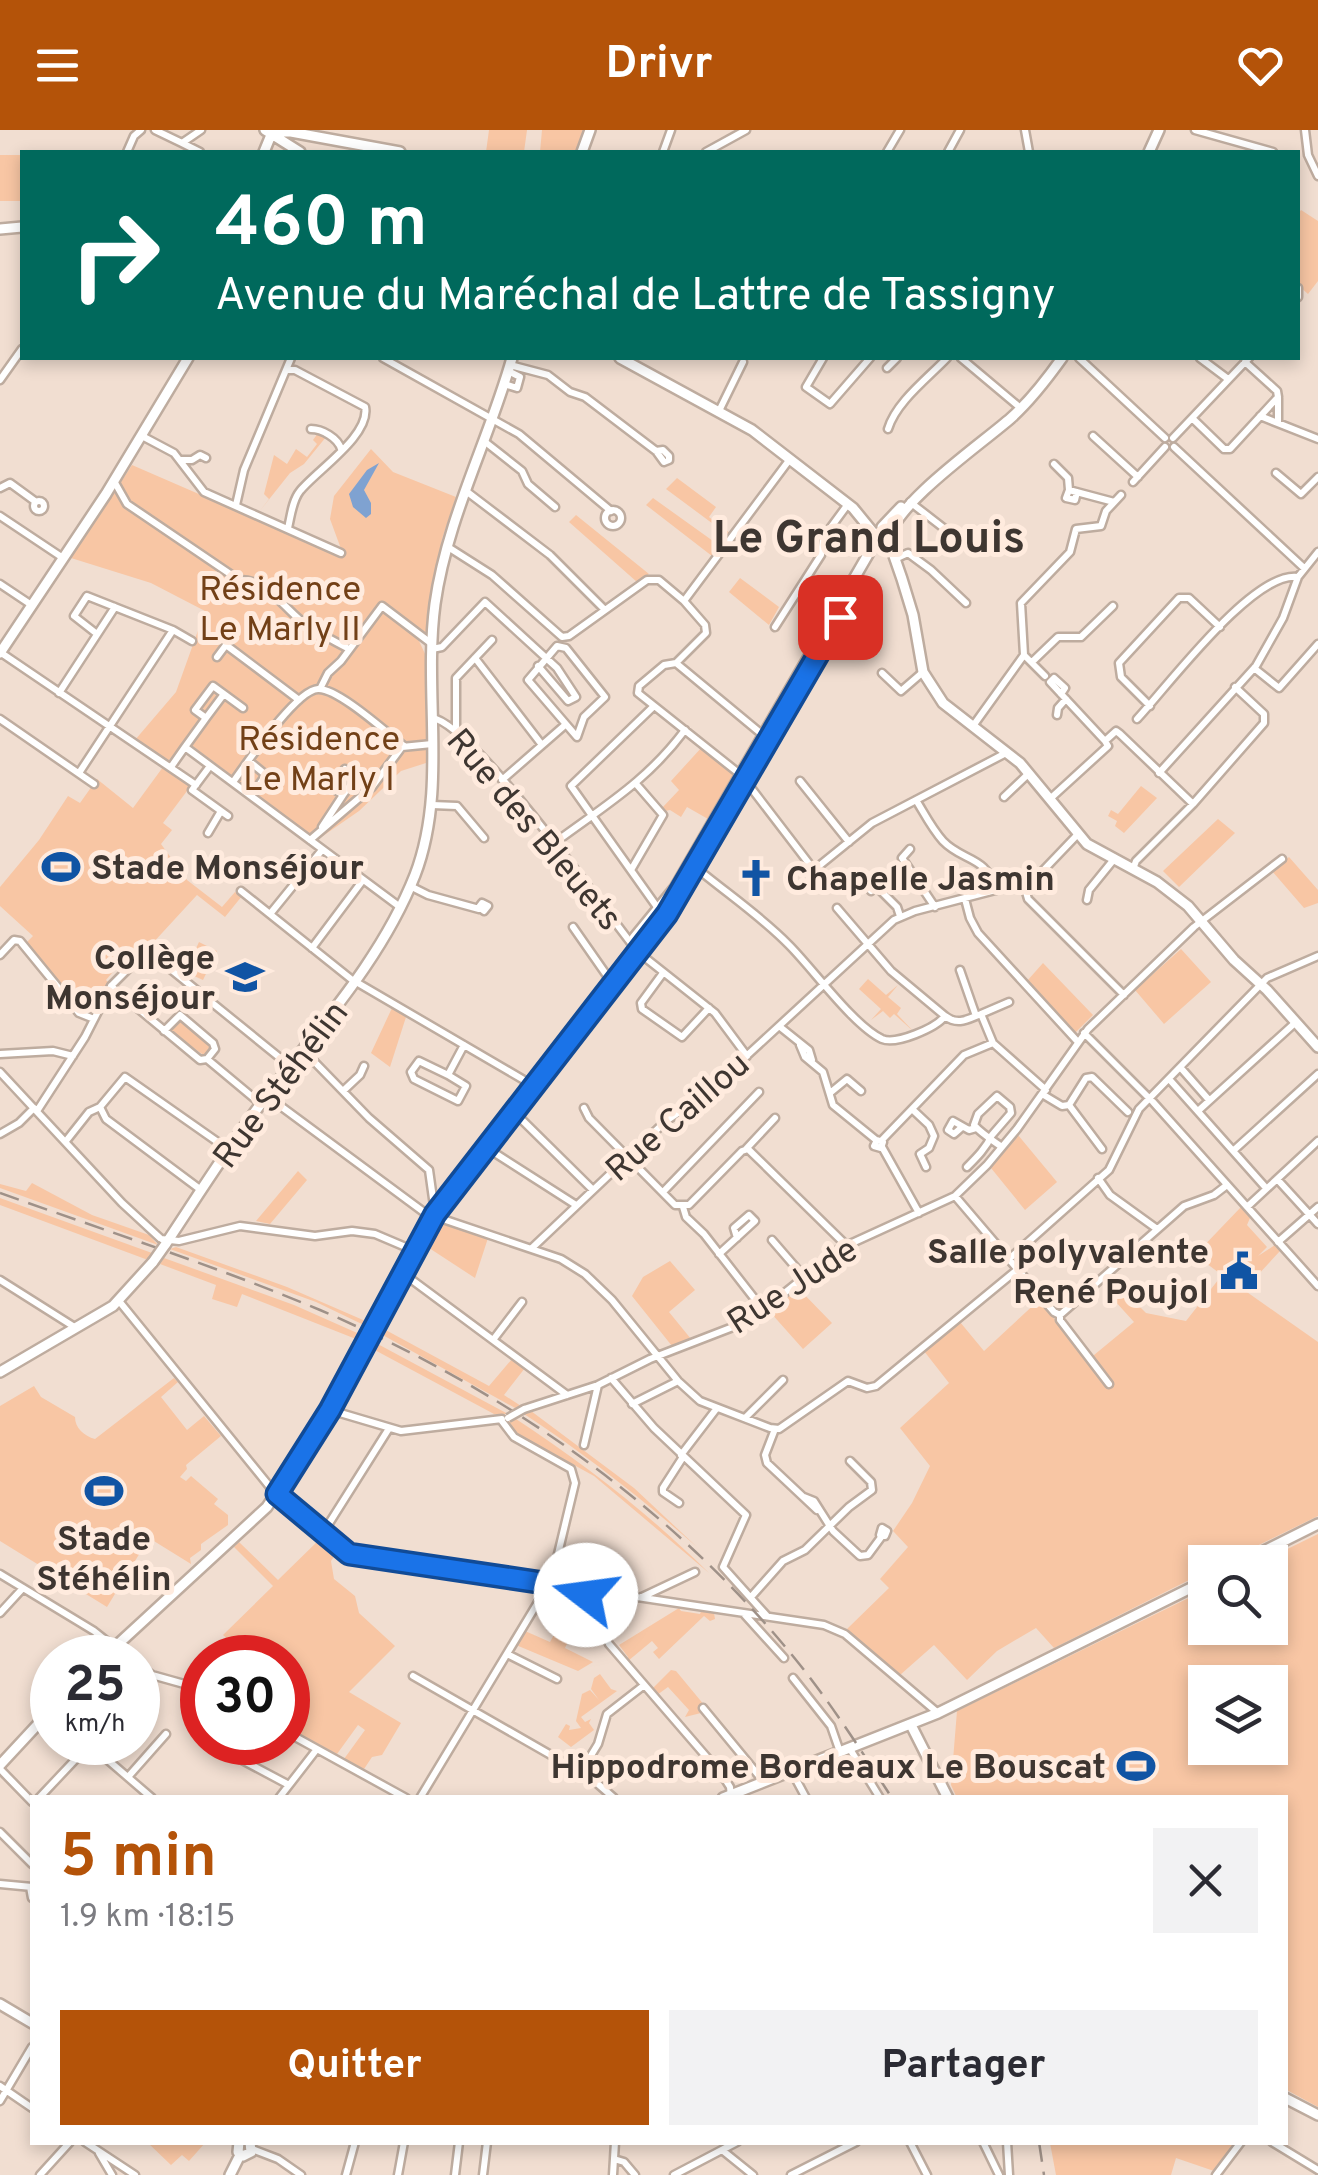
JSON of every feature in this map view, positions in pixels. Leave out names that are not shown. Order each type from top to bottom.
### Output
[{"type":"street","points":[[155,130],[196,150]]},
{"type":"street","points":[[172,150],[201,130]]},
{"type":"street","points":[[710,150],[746,130]]},
{"type":"street","points":[[1195,130],[1266,150]]},
{"type":"street","points":[[1305,130],[1311,163],[1318,176]]},
{"type":"street","points":[[270,131],[389,150]]},
{"type":"street","points":[[270,131],[297,150]]},
{"type":"street","points":[[300,150],[302,139],[312,136]]},
{"type":"street","points":[[1300,160],[1311,163]]},
{"type":"street","points":[[0,380],[20,353]]},
{"type":"street","points":[[187,360],[114,481],[0,652],[170,767],[224,813],[208,833]]},
{"type":"street","points":[[236,506],[244,470],[291,360]]},
{"type":"street","points":[[388,360],[519,434],[611,511]]},
{"type":"street","points":[[624,360],[752,430],[882,535],[897,558],[918,612],[926,668],[936,687],[962,717]]},
{"type":"street","points":[[821,360],[806,387],[830,404],[868,360]]},
{"type":"street","points":[[887,368],[895,360]]},
{"type":"street","points":[[888,429],[890,420],[945,360]]},
{"type":"street","points":[[963,360],[1019,406]]},
{"type":"street","points":[[882,535],[911,503],[1019,406],[1057,360]]},
{"type":"street","points":[[1081,360],[1304,568]]},
{"type":"street","points":[[1203,360],[1228,380]]},
{"type":"street","points":[[1093,436],[1136,479],[1247,360],[1277,391],[1278,422]]},
{"type":"street","points":[[719,411],[743,362]]},
{"type":"street","points":[[510,364],[548,376],[570,392],[585,397],[656,451]]},
{"type":"street","name":"Rue Stéhélin","points":[[0,1372],[119,1302],[153,1262],[264,1100],[357,982],[400,907],[426,843],[432,805],[432,647],[438,584],[510,364]]},
{"type":"street","points":[[286,370],[295,370],[365,407],[366,418],[330,464],[298,493],[288,528]]},
{"type":"street","points":[[1192,418],[1224,449],[1230,449],[1278,397]]},
{"type":"street","points":[[127,1635],[277,1494],[366,1345],[416,1252],[430,1214],[514,1112],[610,980],[667,914],[882,535],[918,490],[1019,406]]},
{"type":"street","points":[[1260,416],[1318,439]]},
{"type":"street","points":[[311,428],[319,429],[341,449]]},
{"type":"street","points":[[142,436],[174,452],[199,488],[341,553]]},
{"type":"street","points":[[484,441],[522,471],[528,484],[554,507]]},
{"type":"street","points":[[180,460],[206,458]]},
{"type":"street","points":[[684,601],[790,459]]},
{"type":"street","points":[[1054,464],[1068,478],[1073,491],[1114,502]]},
{"type":"street","points":[[1276,473],[1301,494],[1318,478]]},
{"type":"street","points":[[114,481],[131,507],[239,580],[252,580],[288,606],[300,620],[349,649]]},
{"type":"street","points":[[0,488],[10,483],[36,502]]},
{"type":"street","points":[[466,491],[550,555],[604,610]]},
{"type":"street","points":[[974,726],[1024,654],[1021,604],[1070,552],[1076,529],[1101,526],[1106,512],[1121,495]]},
{"type":"street","points":[[911,503],[959,540]]},
{"type":"street","points":[[775,627],[822,555],[823,538],[848,504]]},
{"type":"street","points":[[0,516],[63,558]]},
{"type":"street","points":[[448,546],[492,575],[562,637],[569,636],[647,580],[659,580],[684,601],[706,626],[706,634],[637,690],[743,778],[814,870],[872,822],[1006,752]]},
{"type":"street","points":[[1160,774],[1254,668],[1283,618],[1298,577],[1318,552]]},
{"type":"street","points":[[897,558],[908,554],[919,561],[966,602]]},
{"type":"street","points":[[897,558],[912,610],[923,672],[943,704],[1015,760],[1078,834]]},
{"type":"street","points":[[1137,719],[1220,627],[1262,588],[1283,577],[1298,577]]},
{"type":"street","points":[[0,584],[30,604]]},
{"type":"street","points":[[97,634],[74,616],[87,596],[192,641]]},
{"type":"street","points":[[1150,706],[1121,676],[1118,666],[1174,602],[1189,598],[1220,627]]},
{"type":"street","points":[[320,689],[382,606],[432,647],[442,647],[485,602],[556,668],[576,696],[568,701],[538,666]]},
{"type":"street","points":[[1032,662],[1058,637],[1082,638],[1113,606]]},
{"type":"street","points":[[59,693],[115,607]]},
{"type":"street","points":[[79,773],[173,630]]},
{"type":"street","points":[[456,731],[456,678],[492,640]]},
{"type":"street","points":[[1254,668],[1279,688],[1318,644]]},
{"type":"street","points":[[217,657],[226,645],[299,700]]},
{"type":"street","points":[[558,646],[566,648],[606,697],[584,717],[577,737],[528,680],[538,666],[558,646]]},
{"type":"street","points":[[1024,654],[1045,676]]},
{"type":"street","points":[[474,658],[542,745]]},
{"type":"street","points":[[676,662],[767,737]]},
{"type":"street","points":[[882,673],[901,691],[923,672]]},
{"type":"street","points":[[206,718],[195,710],[213,686],[243,708]]},
{"type":"street","points":[[1134,868],[1265,720],[1264,714],[1236,687]]},
{"type":"street","points":[[232,782],[299,700],[320,689],[348,703],[404,746],[432,744]]},
{"type":"street","points":[[170,767],[224,694]]},
{"type":"street","points":[[1057,715],[1064,696],[1107,744],[1114,748],[1124,739],[1194,804]]},
{"type":"street","points":[[654,706],[572,782],[572,790],[657,907]]},
{"type":"street","name":"Rue des Bleuets","points":[[432,718],[444,721],[456,731],[502,780],[636,949],[710,1008],[747,1056]]},
{"type":"street","points":[[0,720],[94,784]]},
{"type":"street","points":[[502,780],[565,725]]},
{"type":"street","points":[[552,844],[637,785],[662,761],[685,730]]},
{"type":"street","points":[[1051,798],[1107,744]]},
{"type":"street","points":[[310,840],[372,786],[404,746]]},
{"type":"street","points":[[185,747],[400,907]]},
{"type":"street","points":[[1015,760],[1078,834],[1114,859],[1168,884],[1223,941],[1318,1056]]},
{"type":"street","points":[[249,761],[266,775],[251,796]]},
{"type":"street","points":[[194,788],[210,766]]},
{"type":"street","points":[[342,796],[332,787],[344,769],[372,786]]},
{"type":"street","points":[[322,828],[357,776]]},
{"type":"street","points":[[1004,797],[1026,776]]},
{"type":"street","points":[[532,1084],[636,949],[634,938],[675,888],[743,778]]},
{"type":"street","points":[[800,781],[849,842]]},
{"type":"street","points":[[631,871],[662,814],[637,785]]},
{"type":"street","points":[[916,800],[944,842],[976,860],[992,875],[996,890]]},
{"type":"street","points":[[432,805],[457,806],[484,838]]},
{"type":"street","points":[[875,885],[897,907],[900,916],[1039,876],[1078,834]]},
{"type":"street","points":[[910,849],[900,860],[935,907]]},
{"type":"street","points":[[270,914],[322,850]]},
{"type":"street","points":[[1087,900],[1089,890],[1114,859]]},
{"type":"street","name":"Rue Jude","points":[[330,1410],[388,1430],[504,1419],[598,1385],[658,1356],[743,1324],[846,1244],[954,1196],[1002,1147],[1084,1033],[1194,928],[1282,859]]},
{"type":"street","points":[[694,866],[785,941],[824,984],[887,1041],[928,1030],[945,1016]]},
{"type":"street","points":[[312,948],[364,880]]},
{"type":"street","points":[[1023,882],[1028,899],[1124,995]]},
{"type":"street","points":[[410,886],[479,909]]},
{"type":"street","points":[[241,891],[357,982],[532,1084]]},
{"type":"street","points":[[964,899],[978,933],[1078,1041]]},
{"type":"street","points":[[837,908],[891,971],[952,1021],[962,1022],[1009,1002]]},
{"type":"street","name":"Rue Caillou","points":[[532,1249],[666,1121],[703,1096],[866,943],[900,916]]},
{"type":"street","points":[[573,926],[610,980]]},
{"type":"street","points":[[0,955],[14,940],[20,941],[79,1013],[94,1019]]},
{"type":"street","points":[[0,1134],[36,1109],[73,1056],[112,986],[146,950],[290,1066]]},
{"type":"street","points":[[1009,1259],[1118,1157],[1135,1116],[1149,1098],[1267,978],[1316,960]]},
{"type":"street","points":[[960,970],[993,1043],[1044,1092],[1062,1106],[1068,1104],[1086,1078],[1092,1077],[1128,1112]]},
{"type":"street","points":[[663,973],[640,1006],[667,1028],[682,1037],[710,1008]]},
{"type":"street","points":[[112,986],[200,1060],[207,1060],[430,1214],[562,1259],[585,1274],[696,1399],[775,1429],[848,1380],[867,1388],[876,1386],[1018,1269]]},
{"type":"street","points":[[164,1030],[180,1015],[213,1042],[215,1049],[207,1060]]},
{"type":"street","points":[[1293,1024],[1318,1047]]},
{"type":"street","points":[[1198,1111],[1293,1024]]},
{"type":"street","points":[[778,1026],[823,1072],[834,1105],[880,1143],[919,1213]]},
{"type":"street","points":[[1084,1033],[1149,1098],[1318,1286]]},
{"type":"street","points":[[880,1143],[964,1055],[993,1043]]},
{"type":"street","points":[[448,1076],[464,1044]]},
{"type":"street","points":[[0,1054],[53,1050],[73,1056]]},
{"type":"street","points":[[303,1050],[429,1170],[430,1214]]},
{"type":"street","points":[[419,1061],[448,1076],[466,1086],[458,1101],[414,1079],[411,1072],[419,1061]]},
{"type":"street","points":[[343,1091],[364,1066]]},
{"type":"street","points":[[1180,1067],[1209,1100]]},
{"type":"street","points":[[0,1072],[122,1203],[166,1243],[247,1226],[316,1236],[364,1232],[416,1252]]},
{"type":"street","points":[[1233,1151],[1318,1074]]},
{"type":"street","points":[[66,1141],[125,1076],[229,1150]]},
{"type":"street","points":[[830,1094],[846,1078],[861,1091]]},
{"type":"street","points":[[1169,1079],[1266,1188]]},
{"type":"street","points":[[662,1192],[758,1092]]},
{"type":"street","points":[[966,1167],[990,1138],[1012,1109],[999,1098],[993,1098],[974,1122],[976,1128],[990,1138],[1002,1147]]},
{"type":"street","points":[[1068,1104],[1102,1149]]},
{"type":"street","points":[[100,1108],[106,1119],[202,1190]]},
{"type":"street","points":[[584,1108],[662,1192],[675,1205],[682,1206],[689,1205],[775,1118]]},
{"type":"street","points":[[912,1109],[934,1136],[930,1148],[920,1154],[926,1167]]},
{"type":"street","points":[[514,1112],[593,1190]]},
{"type":"street","points":[[962,1128],[976,1128]]},
{"type":"street","points":[[1246,1206],[1318,1141]]},
{"type":"street","points":[[486,1148],[576,1205]]},
{"type":"street","points":[[745,1150],[752,1151],[846,1244]]},
{"type":"street","points":[[1098,1178],[1110,1195],[1158,1228]]},
{"type":"street","points":[[1276,1179],[1318,1224]]},
{"type":"street","points":[[1109,1384],[1060,1320],[1061,1314],[1184,1206],[1227,1186]]},
{"type":"street","points":[[954,1196],[1054,1312],[1061,1314]]},
{"type":"street","points":[[682,1206],[686,1217],[764,1310]]},
{"type":"street","points":[[1278,1242],[1318,1207]]},
{"type":"street","points":[[719,1254],[737,1238]]},
{"type":"street","points":[[772,1240],[804,1277]]},
{"type":"street","points":[[404,1274],[568,1396]]},
{"type":"street","points":[[0,1280],[76,1328]]},
{"type":"street","points":[[119,1302],[277,1494],[341,1549],[359,1556],[824,1625],[845,1634],[938,1714]]},
{"type":"street","points":[[493,1340],[522,1302]]},
{"type":"street","points":[[611,1378],[682,1456],[746,1515],[746,1523],[723,1567],[768,1617]]},
{"type":"street","points":[[744,1418],[783,1380]]},
{"type":"street","points":[[632,1404],[678,1381]]},
{"type":"street","points":[[584,1444],[598,1385]]},
{"type":"street","points":[[680,1503],[663,1488],[716,1408]]},
{"type":"street","points":[[422,1795],[549,1584],[574,1476],[566,1464],[514,1436],[504,1419]]},
{"type":"street","points":[[775,1429],[765,1459],[818,1510],[833,1531],[860,1556],[868,1555],[882,1536]]},
{"type":"street","points":[[324,1533],[388,1430]]},
{"type":"street","points":[[750,1597],[783,1561],[798,1556],[872,1488],[862,1470],[850,1460]]},
{"type":"street","points":[[1276,1545],[1318,1524]]},
{"type":"street","points":[[642,1598],[696,1572]]},
{"type":"street","points":[[0,1574],[95,1635]]},
{"type":"street","points":[[0,1612],[23,1588]]},
{"type":"street","points":[[584,1589],[608,1644],[723,1776],[730,1787],[728,1795]]},
{"type":"street","points":[[733,1795],[938,1714],[1188,1589]]},
{"type":"street","points":[[745,1615],[784,1658]]},
{"type":"street","points":[[507,1654],[558,1680]]},
{"type":"street","points":[[413,1676],[581,1772],[610,1795]]},
{"type":"street","points":[[794,1678],[878,1795]]},
{"type":"street","points":[[581,1772],[598,1744],[607,1714],[644,1686]]},
{"type":"street","points":[[704,1708],[764,1782]]},
{"type":"street","points":[[911,1725],[946,1795]]},
{"type":"street","points":[[128,1777],[166,1734]]},
{"type":"street","points":[[30,1735],[0,1767],[31,1795]]},
{"type":"street","points":[[310,1745],[401,1795]]},
{"type":"street","points":[[282,1795],[317,1749]]},
{"type":"street","points":[[41,1795],[68,1765]]},
{"type":"street","points":[[113,1765],[147,1795]]},
{"type":"street","points":[[251,1765],[289,1786]]},
{"type":"street","points":[[792,1772],[804,1795]]},
{"type":"street","points":[[0,1832],[30,1862]]},
{"type":"street","points":[[0,1884],[30,1887]]},
{"type":"street","points":[[0,2004],[30,2023]]},
{"type":"street","points":[[0,2101],[3,2089],[30,2050]]},
{"type":"street","points":[[3,2089],[30,2107]]},
{"type":"street","points":[[1288,2100],[1318,2115]]},
{"type":"street","points":[[40,2175],[67,2145]]},
{"type":"street","points":[[89,2145],[135,2175]]},
{"type":"street","points":[[346,2175],[354,2145]]},
{"type":"street","points":[[398,2175],[403,2145]]},
{"type":"street","points":[[455,2175],[459,2145]]},
{"type":"street","points":[[483,2175],[487,2145]]},
{"type":"street","points":[[613,2175],[614,2145]]},
{"type":"street","points":[[674,2175],[731,2145]]},
{"type":"street","points":[[792,2175],[850,2145]]},
{"type":"street","points":[[912,2145],[927,2175]]},
{"type":"street","points":[[984,2145],[999,2175]]},
{"type":"street","points":[[1007,2145],[1008,2175]]},
{"type":"street","points":[[1216,2175],[1239,2145]]},
{"type":"street","points":[[1277,2145],[1318,2170]]},
{"type":"street","points":[[230,2175],[238,2146],[248,2155],[251,2146],[301,2175]]},
{"type":"street","points":[[722,2150],[753,2175]]},
{"type":"street","points":[[99,2152],[112,2175]]},
{"type":"street","points":[[614,2160],[624,2162],[635,2175]]},
{"type":"green space","points":[[489,130],[527,130],[524,150],[486,150]]},
{"type":"green space","points":[[542,130],[583,130],[577,150],[540,150]]},
{"type":"green space","points":[[0,155],[20,155],[20,201],[0,201]]},
{"type":"green space","points":[[1300,211],[1318,221],[1318,281],[1308,294],[1300,287]]},
{"type":"green space","points":[[318,433],[326,437],[259,512],[269,499],[264,494],[274,455],[287,464],[296,449],[307,457],[317,444],[313,440]]},
{"type":"green space","points":[[371,449],[393,472],[456,497],[442,539],[426,632],[419,641],[426,656],[426,763],[401,771],[359,811],[317,840],[186,741],[168,761],[135,740],[176,692],[205,611],[151,583],[71,558],[132,465],[344,557],[330,519],[334,496]]},
{"type":"green space","points":[[677,478],[716,507],[709,517],[728,535],[666,489]]},
{"type":"green space","points":[[653,498],[720,546],[712,556],[646,505]]},
{"type":"green space","points":[[576,515],[649,574],[637,582],[569,522]]},
{"type":"green space","points":[[740,578],[779,607],[769,625],[729,592]]},
{"type":"green space","points":[[702,747],[735,773],[708,819],[687,807],[681,817],[665,811],[662,808],[679,790],[671,781]]},
{"type":"green space","points":[[163,767],[190,787],[163,823],[172,830],[161,844],[187,880],[222,907],[235,892],[242,896],[225,917],[197,895],[151,945],[146,941],[132,957],[128,954],[106,980],[109,983],[94,1014],[80,1010],[26,943],[33,936],[0,906],[0,887],[39,840],[68,796],[80,803],[97,779],[133,808]]},
{"type":"green space","points":[[1141,786],[1157,798],[1124,833],[1115,826],[1117,821],[1108,816],[1111,810],[1118,814]]},
{"type":"green space","points":[[1218,819],[1235,833],[1179,887],[1163,871]]},
{"type":"green space","points":[[1289,857],[1318,890],[1318,903],[1304,908],[1272,871]]},
{"type":"green space","points":[[199,942],[217,951],[203,980],[185,972]]},
{"type":"green space","points":[[1181,949],[1211,982],[1164,1024],[1135,990]]},
{"type":"green space","points":[[1043,963],[1093,1015],[1075,1033],[1027,981]]},
{"type":"green space","points":[[868,979],[886,995],[898,985],[888,997],[901,1008],[897,1014],[913,1031],[894,1014],[890,1018],[883,1011],[871,1020],[881,1009],[859,989]]},
{"type":"green space","points":[[392,1008],[406,1017],[390,1067],[371,1053]]},
{"type":"green space","points":[[177,1019],[211,1043],[212,1048],[205,1056],[169,1031]]},
{"type":"green space","points":[[1018,1135],[1057,1182],[1025,1210],[991,1168]]},
{"type":"green space","points":[[298,1171],[307,1180],[270,1224],[256,1221]]},
{"type":"green space","points":[[32,1183],[92,1215],[149,1235],[158,1245],[0,1188],[0,1184],[26,1191]]},
{"type":"green space","points":[[0,1198],[152,1253],[148,1260],[0,1205]]},
{"type":"green space","points":[[1241,1207],[1250,1218],[1247,1225],[1267,1247],[1258,1256],[1275,1245],[1280,1251],[1244,1290],[1318,1342],[1318,1516],[1259,1545],[1188,1545],[1188,1581],[1054,1648],[1036,1628],[997,1651],[967,1680],[934,1645],[900,1675],[847,1629],[889,1588],[880,1579],[908,1547],[893,1531],[930,1466],[900,1428],[949,1383],[924,1351],[960,1322],[984,1351],[1039,1300],[1088,1360],[1134,1322],[1104,1289],[1113,1280],[1146,1313],[1186,1321],[1222,1275],[1195,1255]]},
{"type":"green space","points":[[442,1222],[488,1238],[475,1278],[426,1246]]},
{"type":"green space","points":[[176,1247],[287,1287],[370,1323],[368,1327],[316,1302],[170,1249]]},
{"type":"green space","points":[[164,1258],[294,1305],[364,1336],[361,1341],[242,1294],[237,1307],[212,1299],[216,1285],[160,1264]]},
{"type":"green space","points":[[670,1261],[695,1290],[669,1312],[691,1339],[672,1346],[632,1296],[643,1277]]},
{"type":"green space","points":[[798,1288],[832,1323],[803,1349],[770,1312]]},
{"type":"green space","points":[[382,1328],[489,1386],[512,1359],[525,1368],[504,1395],[521,1406],[517,1409],[379,1333]]},
{"type":"green space","points":[[374,1342],[508,1414],[494,1414],[371,1348]]},
{"type":"green space","name":"Stade Stéhélin","points":[[174,1378],[178,1382],[161,1397],[187,1430],[204,1416],[221,1436],[186,1465],[180,1477],[186,1481],[191,1476],[218,1499],[214,1504],[228,1515],[228,1525],[201,1544],[201,1550],[190,1558],[191,1564],[149,1538],[107,1607],[0,1541],[0,1406],[34,1386],[41,1397],[75,1417],[81,1431],[95,1439]]},
{"type":"green space","points":[[531,1411],[634,1488],[697,1547],[612,1476],[521,1412]]},
{"type":"green space","points":[[513,1417],[615,1490],[709,1573],[594,1476],[514,1432],[509,1422]]},
{"type":"green space","name":"Hippodrome Bordeaux Le Bouscat","points":[[1318,1534],[1318,2107],[1288,2091],[1288,1795],[956,1795],[951,1785],[957,1711],[1188,1598],[1188,1645],[1288,1645],[1288,1549]]},
{"type":"green space","points":[[322,1537],[338,1551],[331,1561],[334,1579],[355,1596],[359,1613],[395,1646],[349,1692],[401,1723],[382,1755],[372,1757],[364,1769],[344,1759],[365,1730],[358,1725],[337,1754],[310,1740],[310,1635],[223,1635],[273,1586],[234,1547],[239,1542],[278,1580]]},
{"type":"green space","points":[[577,1593],[591,1619],[574,1629],[565,1648],[593,1662],[578,1671],[516,1645],[525,1631],[550,1642]]},
{"type":"green space","points":[[679,1608],[714,1613],[715,1619],[710,1621],[704,1616],[659,1659],[653,1652],[658,1648],[652,1641],[628,1661],[638,1670],[635,1671],[626,1663],[628,1657],[619,1645]]},
{"type":"green space","points":[[671,1670],[705,1706],[705,1712],[685,1717],[689,1710],[668,1687],[657,1695],[652,1689]]},
{"type":"green space","points":[[600,1674],[617,1691],[581,1717],[585,1722],[591,1719],[594,1730],[571,1747],[558,1737],[566,1724],[569,1730],[581,1728],[576,1721],[582,1694],[590,1690],[599,1700],[591,1689],[594,1678]]},
{"type":"green space","points":[[150,2145],[203,2145],[189,2161],[182,2155],[171,2165]]},
{"type":"green space","points":[[1050,2145],[1235,2145],[1214,2171],[1176,2158],[1171,2175],[1056,2175]]},
{"type":"water","points":[[379,463],[364,490],[371,503],[371,514],[366,518],[353,507],[349,494],[367,470]]},
{"type":"railway","points":[[0,1193],[320,1310],[453,1375],[577,1454],[635,1499],[743,1599],[819,1689],[890,1795]]},
{"type":"railway","points":[[1039,2145],[1044,2175]]},
{"type":"place","name":"Stade Monséjour","points":[[61,867]]},
{"type":"place","name":"Chapelle Jasmin","points":[[756,878]]},
{"type":"place","name":"Collège Monséjour","points":[[245,977]]},
{"type":"place","name":"Salle polyvalente René Poujol","points":[[1239,1271]]},
{"type":"place","name":"Stade Stéhélin","points":[[104,1491]]},
{"type":"place","name":"Hippodrome Bordeaux Le Bouscat","points":[[1136,1766]]},
{"type":"district","name":"Le Grand Louis","points":[[869,536]]},
{"type":"route","points":[[586,1595],[584,1589],[349,1554],[277,1494],[330,1410],[435,1214],[667,914],[840,617]]},
{"type":"park label","name":"Résidence Le Marly II","points":[[280,608]]},
{"type":"park label","name":"Résidence Le Marly I","points":[[319,758]]}]
